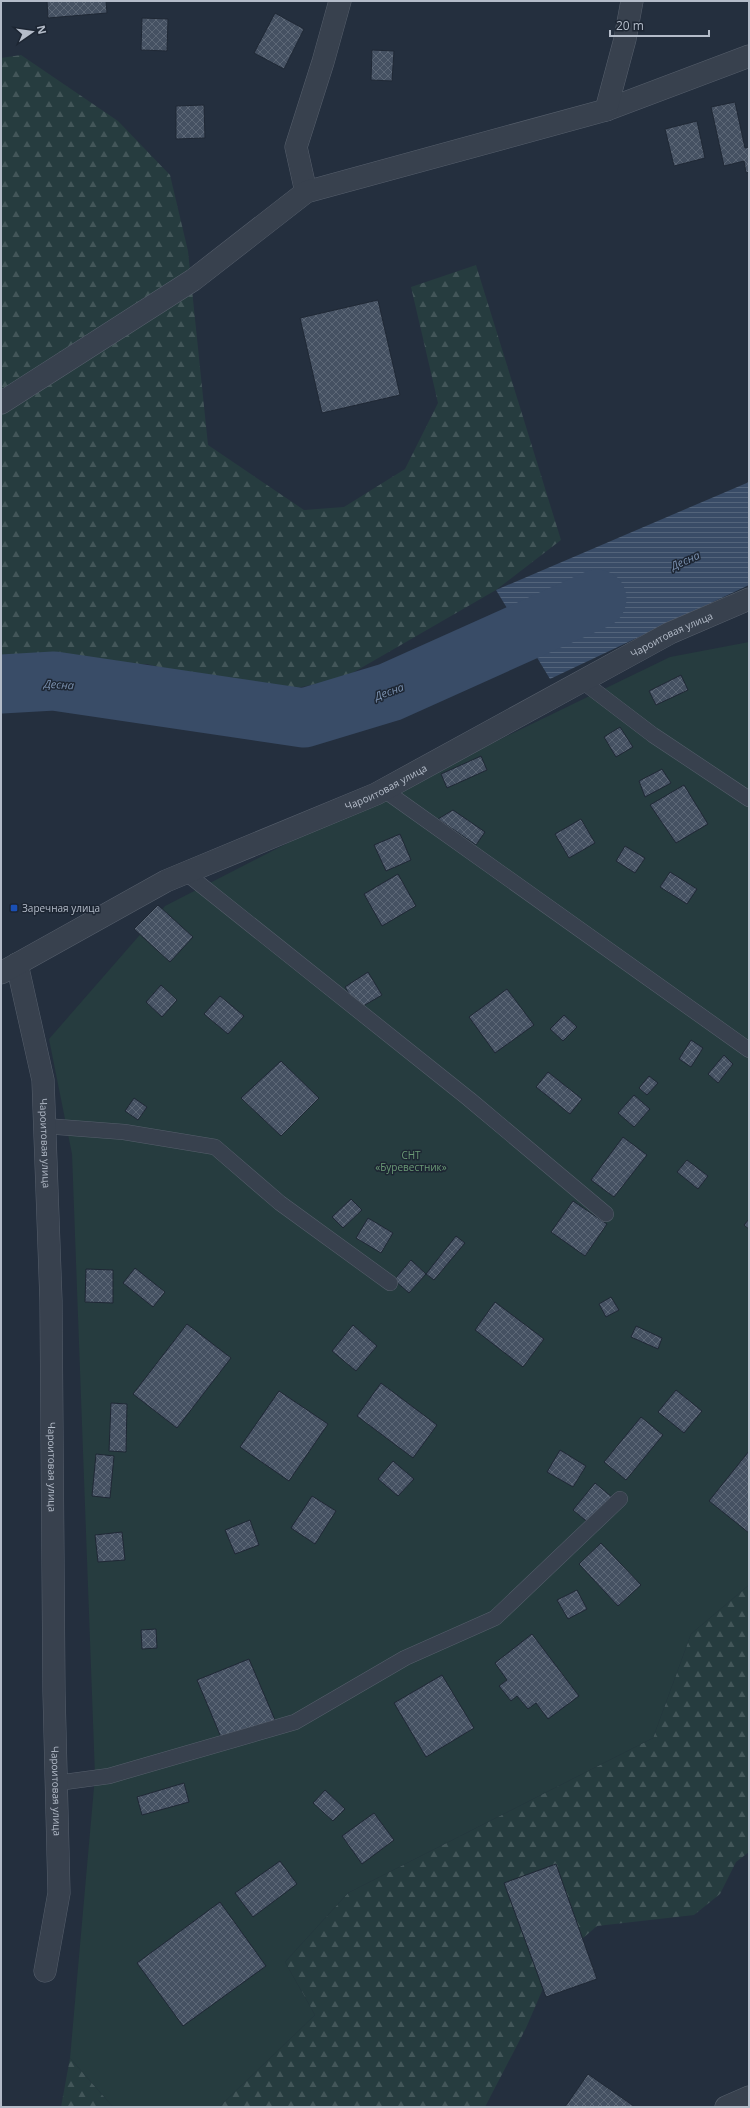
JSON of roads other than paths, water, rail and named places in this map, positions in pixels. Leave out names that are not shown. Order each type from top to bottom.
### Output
[{"type":"street","points":[[306,192],[296,147],[323,62],[340,1]]},
{"type":"street","points":[[606,110],[625,39],[632,1]]},
{"type":"street","points":[[1,403],[193,280],[306,192],[606,110],[749,56]]},
{"type":"street","name":"Чароитовая улица","points":[[45,1971],[59,1893],[51,1301],[45,1126],[42,1080],[9,968],[166,881],[384,790],[670,633],[749,599]]},
{"type":"street","points":[[726,2107],[749,2097]]},
{"type":"lane","points":[[582,681],[653,735],[749,799]]},
{"type":"lane","points":[[384,790],[749,1050]]},
{"type":"lane","points":[[186,873],[469,1099],[606,1214]]},
{"type":"lane","points":[[45,1126],[124,1132],[215,1147],[280,1203],[390,1284]]},
{"type":"lane","points":[[57,1783],[109,1776],[295,1722],[405,1658],[496,1618],[620,1499]]},
{"type":"water","points":[[749,482],[749,585],[550,679],[496,590]]},
{"type":"waterway","name":"Десна","points":[[1,684],[54,681],[304,718],[390,692],[597,599]]},
{"type":"place","name":"Заречная улица","points":[[14,908]]},
{"type":"park label","name":"СНТ «Буревестник»","points":[[411,1160]]}]
